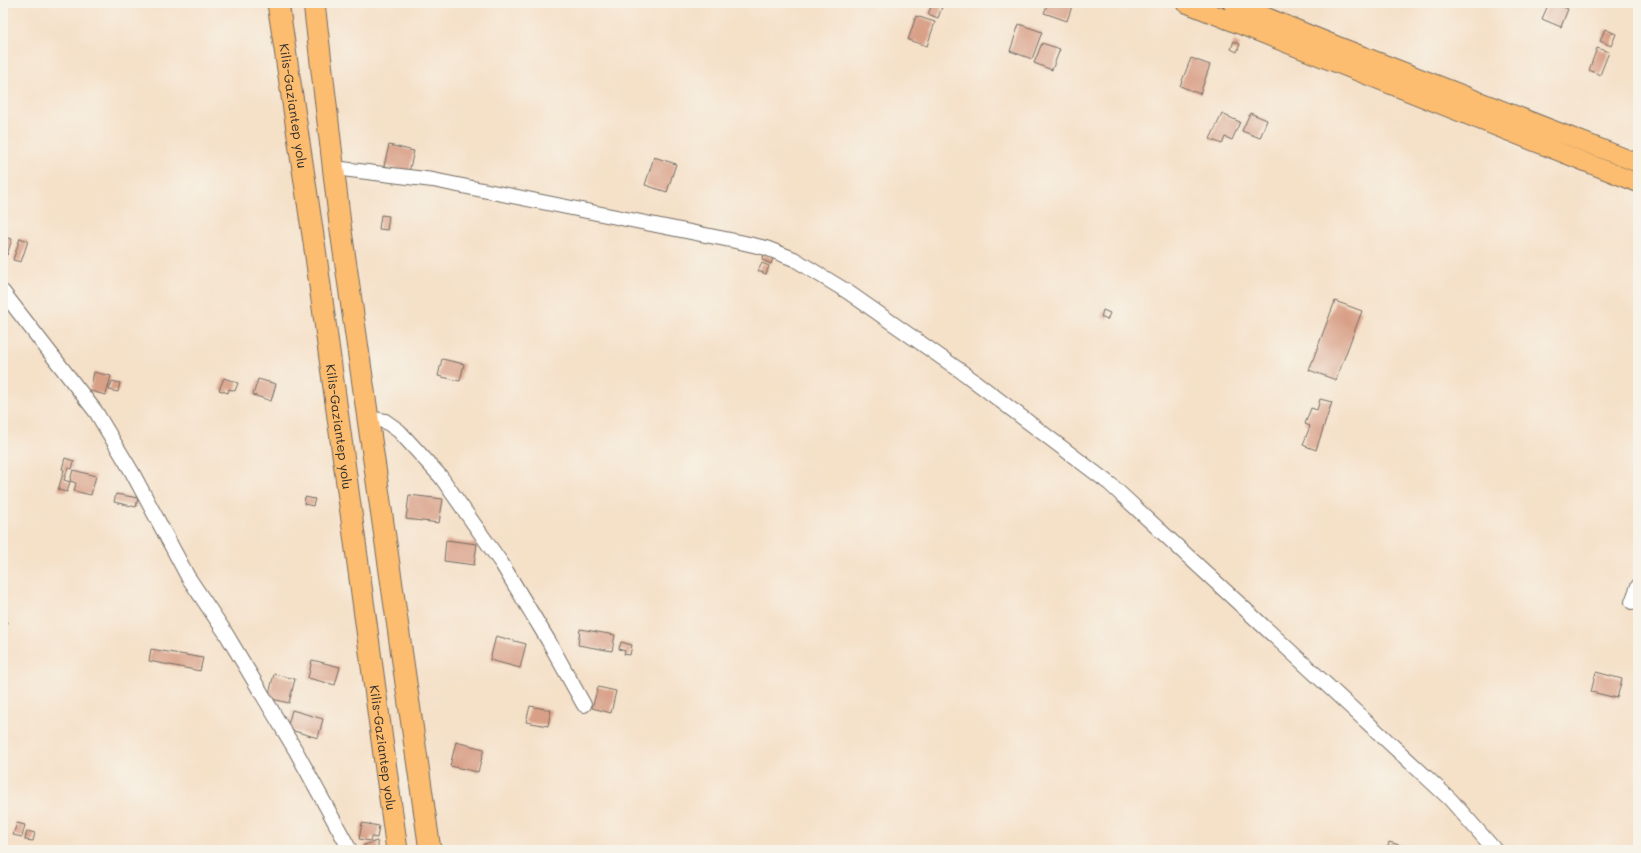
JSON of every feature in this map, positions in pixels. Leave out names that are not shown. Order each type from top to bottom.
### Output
[{"type":"highway","name":"Kilis-Gaziantep yolu","points":[[278,3],[314,249],[397,850]]},
{"type":"highway","points":[[314,3],[334,168],[368,418],[430,850]]},
{"type":"main road","points":[[1185,3],[1638,183]]},
{"type":"main road","points":[[1232,3],[1345,49],[1638,163]]},
{"type":"street","points":[[334,168],[441,182],[740,242],[766,248],[794,259],[848,292],[965,374],[1110,484],[1450,799],[1494,850]]},
{"type":"street","points":[[3,292],[96,412],[132,472],[188,577],[225,632],[296,752],[350,850]]},
{"type":"street","points":[[368,418],[385,421],[399,431],[441,477],[502,564],[548,640],[584,705]]},
{"type":"street","points":[[1632,602],[1638,586]]},
{"type":"building","points":[[933,3],[942,7],[938,18],[928,14]]},
{"type":"building","points":[[1048,3],[1073,3],[1067,21],[1044,13]]},
{"type":"building","points":[[1549,3],[1553,3],[1568,9],[1561,27],[1542,19]]},
{"type":"building","points":[[916,16],[935,22],[927,46],[908,40]]},
{"type":"building","points":[[1019,24],[1042,32],[1032,59],[1010,51]]},
{"type":"building","points":[[1605,29],[1616,34],[1611,46],[1600,41]]},
{"type":"building","points":[[1234,41],[1240,44],[1237,52],[1231,49]]},
{"type":"building","points":[[1042,43],[1060,49],[1052,70],[1034,63]]},
{"type":"building","points":[[1597,48],[1609,52],[1600,75],[1589,70]]},
{"type":"building","points":[[1191,58],[1210,65],[1200,94],[1180,86]]},
{"type":"building","points":[[1250,113],[1267,120],[1260,138],[1242,131]]},
{"type":"building","points":[[1222,114],[1240,122],[1232,140],[1225,137],[1222,144],[1210,139]]},
{"type":"building","points":[[389,145],[414,151],[409,172],[384,166]]},
{"type":"building","points":[[654,157],[676,164],[667,192],[645,185]]},
{"type":"building","points":[[381,215],[389,216],[387,230],[379,229]]},
{"type":"building","points":[[3,237],[12,239],[7,255],[3,254]]},
{"type":"building","points":[[20,238],[28,241],[21,262],[13,260]]},
{"type":"building","points":[[764,255],[773,258],[771,264],[762,260]]},
{"type":"building","points":[[762,263],[769,266],[766,274],[758,271]]},
{"type":"building","points":[[1335,301],[1362,311],[1336,380],[1309,370]]},
{"type":"building","points":[[1103,310],[1110,313],[1107,320],[1101,317]]},
{"type":"building","points":[[442,359],[464,364],[460,381],[438,376]]},
{"type":"building","points":[[94,372],[111,376],[106,395],[90,391]]},
{"type":"building","points":[[224,378],[238,383],[235,391],[229,389],[228,393],[219,390]]},
{"type":"building","points":[[258,379],[276,384],[271,401],[253,395]]},
{"type":"building","points":[[112,381],[120,383],[118,392],[109,390]]},
{"type":"building","points":[[1320,399],[1332,402],[1316,450],[1303,445],[1310,426],[1305,424],[1311,408],[1317,410]]},
{"type":"building","points":[[65,458],[74,461],[72,469],[68,468],[64,480],[70,482],[67,492],[58,490],[64,470],[62,469]]},
{"type":"building","points":[[73,470],[96,476],[91,495],[74,491],[76,483],[70,481]]},
{"type":"building","points":[[116,494],[138,498],[136,507],[114,502]]},
{"type":"building","points":[[409,495],[443,499],[439,523],[406,519]]},
{"type":"building","points":[[305,497],[315,499],[313,506],[304,504]]},
{"type":"building","points":[[446,540],[477,544],[474,565],[444,561]]},
{"type":"building","points":[[3,621],[7,622],[4,639],[3,639]]},
{"type":"building","points":[[580,629],[615,635],[612,651],[578,645]]},
{"type":"building","points":[[496,636],[526,644],[520,668],[490,660]]},
{"type":"building","points":[[621,642],[632,645],[630,655],[624,654],[625,651],[619,649]]},
{"type":"building","points":[[151,649],[203,658],[200,671],[149,661]]},
{"type":"building","points":[[312,660],[340,667],[335,685],[308,678]]},
{"type":"building","points":[[1596,672],[1622,679],[1617,698],[1591,692]]},
{"type":"building","points":[[274,674],[295,679],[289,703],[268,698]]},
{"type":"building","points":[[598,687],[616,691],[611,713],[592,708]]},
{"type":"building","points":[[530,706],[551,710],[548,726],[526,722]]},
{"type":"building","points":[[292,710],[323,719],[318,738],[287,729]]},
{"type":"building","points":[[456,742],[484,749],[478,772],[450,766]]},
{"type":"building","points":[[17,823],[25,825],[22,837],[13,835]]},
{"type":"building","points":[[362,823],[379,826],[377,838],[371,837],[370,841],[359,839]]},
{"type":"building","points":[[27,831],[35,833],[33,841],[25,840]]},
{"type":"building","points":[[377,841],[379,850],[365,850],[364,845]]},
{"type":"building","points":[[1389,842],[1407,847],[1407,850],[1387,850]]}]
